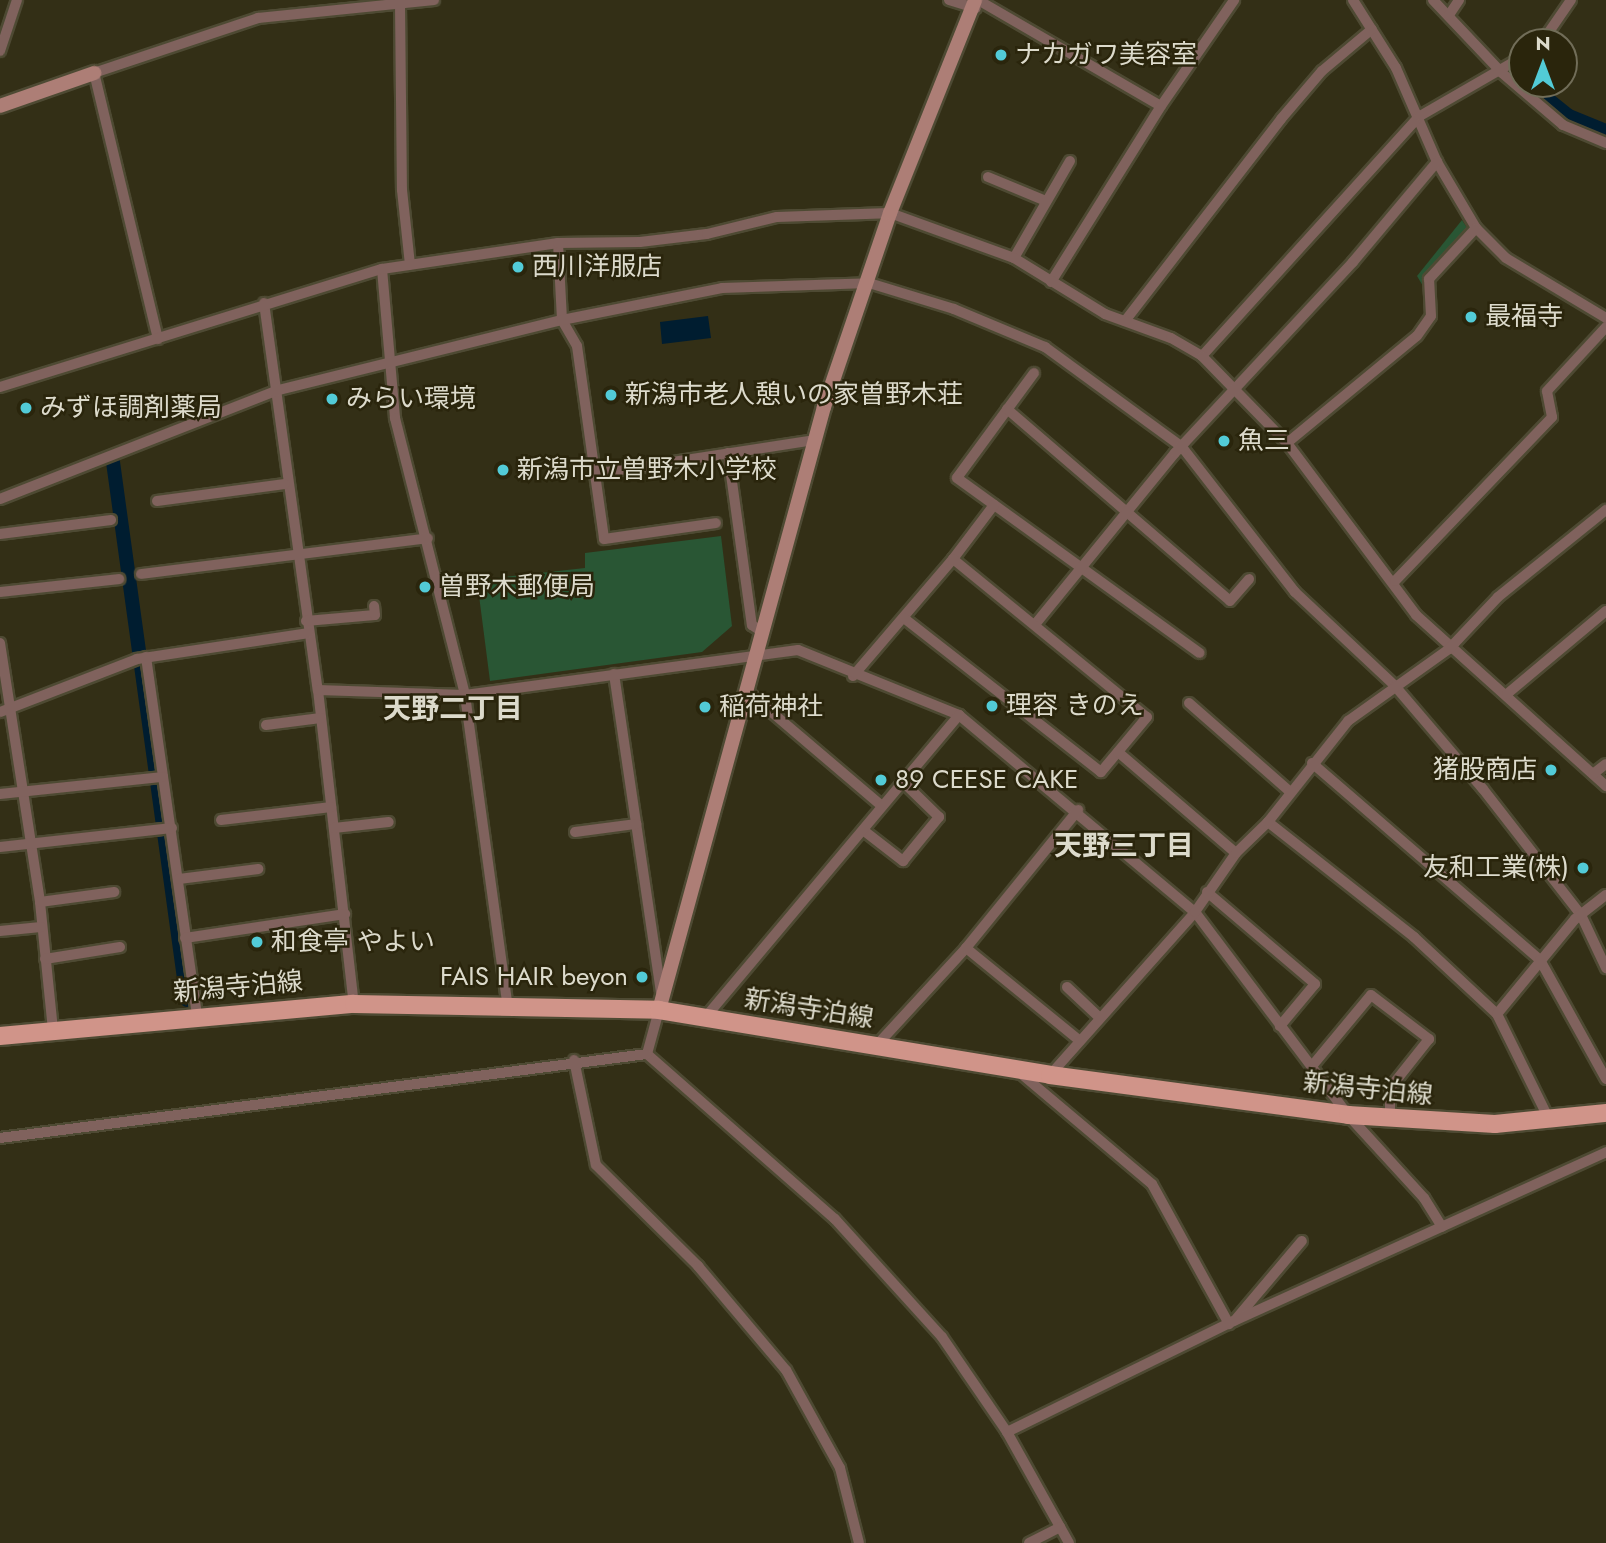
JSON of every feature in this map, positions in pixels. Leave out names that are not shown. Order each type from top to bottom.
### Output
[{"type":"main road","name":"新潟寺泊線","points":[[0,1036],[197,1016],[354,1004],[661,1005],[704,1019],[1050,1075],[1349,1115],[1445,1124],[1549,1119],[1606,1113]]},
{"type":"street","points":[[0,51],[17,0]]},
{"type":"street","points":[[0,106],[258,18],[435,0]]},
{"type":"street","points":[[949,0],[976,3],[1161,106]]},
{"type":"street","points":[[1051,282],[1161,106],[1234,0]]},
{"type":"street","points":[[1353,0],[1420,116],[1437,162],[1476,228],[1506,258],[1606,318]]},
{"type":"street","points":[[1433,0],[1502,73],[1563,125],[1606,143]]},
{"type":"street","points":[[1449,15],[1459,0]]},
{"type":"street","points":[[1552,28],[1571,0]]},
{"type":"street","points":[[647,1054],[815,440],[869,284],[890,212],[976,3]]},
{"type":"street","points":[[400,4],[402,190],[410,265]]},
{"type":"street","points":[[1125,321],[1281,119],[1322,71],[1372,29]]},
{"type":"street","points":[[1202,356],[1420,116],[1508,68]]},
{"type":"street","points":[[94,73],[158,339]]},
{"type":"street","points":[[1014,258],[1070,161]]},
{"type":"street","points":[[1037,622],[1182,447],[1437,162]]},
{"type":"street","points":[[989,177],[1046,201]]},
{"type":"street","points":[[0,387],[158,339],[264,303],[382,269],[558,243],[640,242],[778,217],[890,212],[1014,258],[1051,282],[1125,321],[1202,356],[1287,443],[1395,581],[1416,615],[1449,649],[1507,694],[1606,786]]},
{"type":"street","points":[[1287,443],[1417,336],[1431,316],[1429,279],[1476,228]]},
{"type":"street","points":[[558,243],[562,320],[577,346],[604,539],[716,523]]},
{"type":"street","points":[[382,269],[395,418],[428,538],[465,695],[507,1003]]},
{"type":"street","points":[[0,499],[275,391],[389,365],[562,320],[722,288],[869,284],[954,309],[1045,347],[1182,447],[1295,592],[1395,686],[1581,915],[1606,968]]},
{"type":"street","points":[[264,303],[285,484],[318,690],[354,1004]]},
{"type":"street","points":[[1395,581],[1552,417],[1547,391],[1606,327]]},
{"type":"street","points":[[1034,373],[957,478],[1200,653]]},
{"type":"street","points":[[1007,409],[1230,601],[1249,579]]},
{"type":"street","points":[[595,474],[815,440]]},
{"type":"street","points":[[728,453],[752,625],[764,633]]},
{"type":"street","points":[[157,501],[285,484]]},
{"type":"street","points":[[853,676],[953,559],[995,505]]},
{"type":"street","points":[[1050,1075],[1195,912],[1236,853],[1268,822],[1289,791],[1348,721],[1449,649],[1498,597],[1606,510]]},
{"type":"street","points":[[0,534],[111,520]]},
{"type":"street","points":[[141,574],[297,552],[428,538]]},
{"type":"street","points":[[904,618],[1101,772],[1118,752],[1147,717],[1037,622],[953,559]]},
{"type":"street","points":[[0,592],[119,579]]},
{"type":"street","points":[[5,710],[146,657],[375,615],[374,606]]},
{"type":"street","points":[[1507,694],[1606,611]]},
{"type":"street","points":[[0,643],[5,710],[24,792],[40,902],[53,1031]]},
{"type":"street","points":[[318,690],[465,695],[798,650],[853,676],[959,715],[1078,810],[1195,912],[1349,1115],[1424,1198],[1442,1227]]},
{"type":"street","points":[[146,657],[197,1016]]},
{"type":"street","points":[[614,674],[661,1005]]},
{"type":"street","points":[[748,692],[882,806]]},
{"type":"street","points":[[1189,704],[1289,791]]},
{"type":"street","points":[[704,1019],[959,715]]},
{"type":"street","points":[[266,725],[321,718]]},
{"type":"street","points":[[1118,752],[1236,853]]},
{"type":"street","points":[[1312,763],[1540,960],[1606,1079]]},
{"type":"street","points":[[1593,774],[1606,764]]},
{"type":"street","points":[[0,794],[163,777]]},
{"type":"street","points":[[863,830],[903,861],[939,817],[903,782]]},
{"type":"street","points":[[221,820],[331,807]]},
{"type":"street","points":[[876,1046],[966,948],[1078,810]]},
{"type":"street","points":[[334,828],[389,822]]},
{"type":"street","points":[[1268,822],[1414,937],[1497,1014],[1549,1119]]},
{"type":"street","points":[[575,832],[636,824]]},
{"type":"street","points":[[0,846],[172,828]]},
{"type":"street","points":[[179,879],[258,869]]},
{"type":"street","points":[[40,902],[114,892]]},
{"type":"street","points":[[1207,892],[1315,984],[1280,1026]]},
{"type":"street","points":[[1497,1014],[1540,960],[1581,915],[1606,895]]},
{"type":"street","points":[[186,938],[345,914]]},
{"type":"street","points":[[0,931],[41,926]]},
{"type":"street","points":[[45,959],[120,947]]},
{"type":"street","points":[[966,948],[1080,1041]]},
{"type":"street","points":[[1067,987],[1100,1018]]},
{"type":"street","points":[[1312,1066],[1371,995],[1429,1040],[1390,1088],[1390,1118]]},
{"type":"street","points":[[0,1138],[574,1060],[647,1054],[835,1219],[942,1337],[1007,1432],[1069,1543]]},
{"type":"street","points":[[574,1060],[596,1165],[698,1266],[786,1370],[840,1468],[859,1543]]},
{"type":"street","points":[[1016,1069],[1152,1184],[1232,1322]]},
{"type":"street","points":[[1007,1432],[1232,1322],[1606,1152]]},
{"type":"street","points":[[1232,1322],[1301,1241]]},
{"type":"street","points":[[1029,1543],[1060,1527]]},
{"type":"green space","points":[[1462,220],[1468,229],[1426,291],[1417,276]]},
{"type":"green space","points":[[721,536],[732,626],[702,652],[490,681],[477,580],[585,568],[585,553]]},
{"type":"water","points":[[708,316],[711,338],[662,344],[660,322]]},
{"type":"waterway","points":[[1546,98],[1569,116],[1606,131]]},
{"type":"waterway","points":[[113,462],[187,1000]]},
{"type":"place","name":"ナカガワ美容室","points":[[1001,55]]},
{"type":"place","name":"西川洋服店","points":[[518,267]]},
{"type":"place","name":"最福寺","points":[[1471,317]]},
{"type":"place","name":"新潟市老人憩いの家曽野木荘","points":[[611,395]]},
{"type":"place","name":"みらい環境","points":[[332,399]]},
{"type":"place","name":"みずほ調剤薬局","points":[[26,408]]},
{"type":"place","name":"魚三","points":[[1224,441]]},
{"type":"place","name":"新潟市立曽野木小学校","points":[[503,470]]},
{"type":"place","name":"曽野木郵便局","points":[[425,587]]},
{"type":"place","name":"理容 きのえ","points":[[992,706]]},
{"type":"place","name":"稲荷神社","points":[[705,707]]},
{"type":"place","name":"猪股商店","points":[[1551,770]]},
{"type":"place","name":"89 CEESE CAKE","points":[[881,780]]},
{"type":"place","name":"友和工業(株)","points":[[1583,868]]},
{"type":"place","name":"和食亭 やよい","points":[[257,942]]},
{"type":"place","name":"FAIS HAIR beyon","points":[[642,977]]},
{"type":"district","name":"天野二丁目","points":[[453,709]]},
{"type":"district","name":"天野三丁目","points":[[1124,846]]}]
